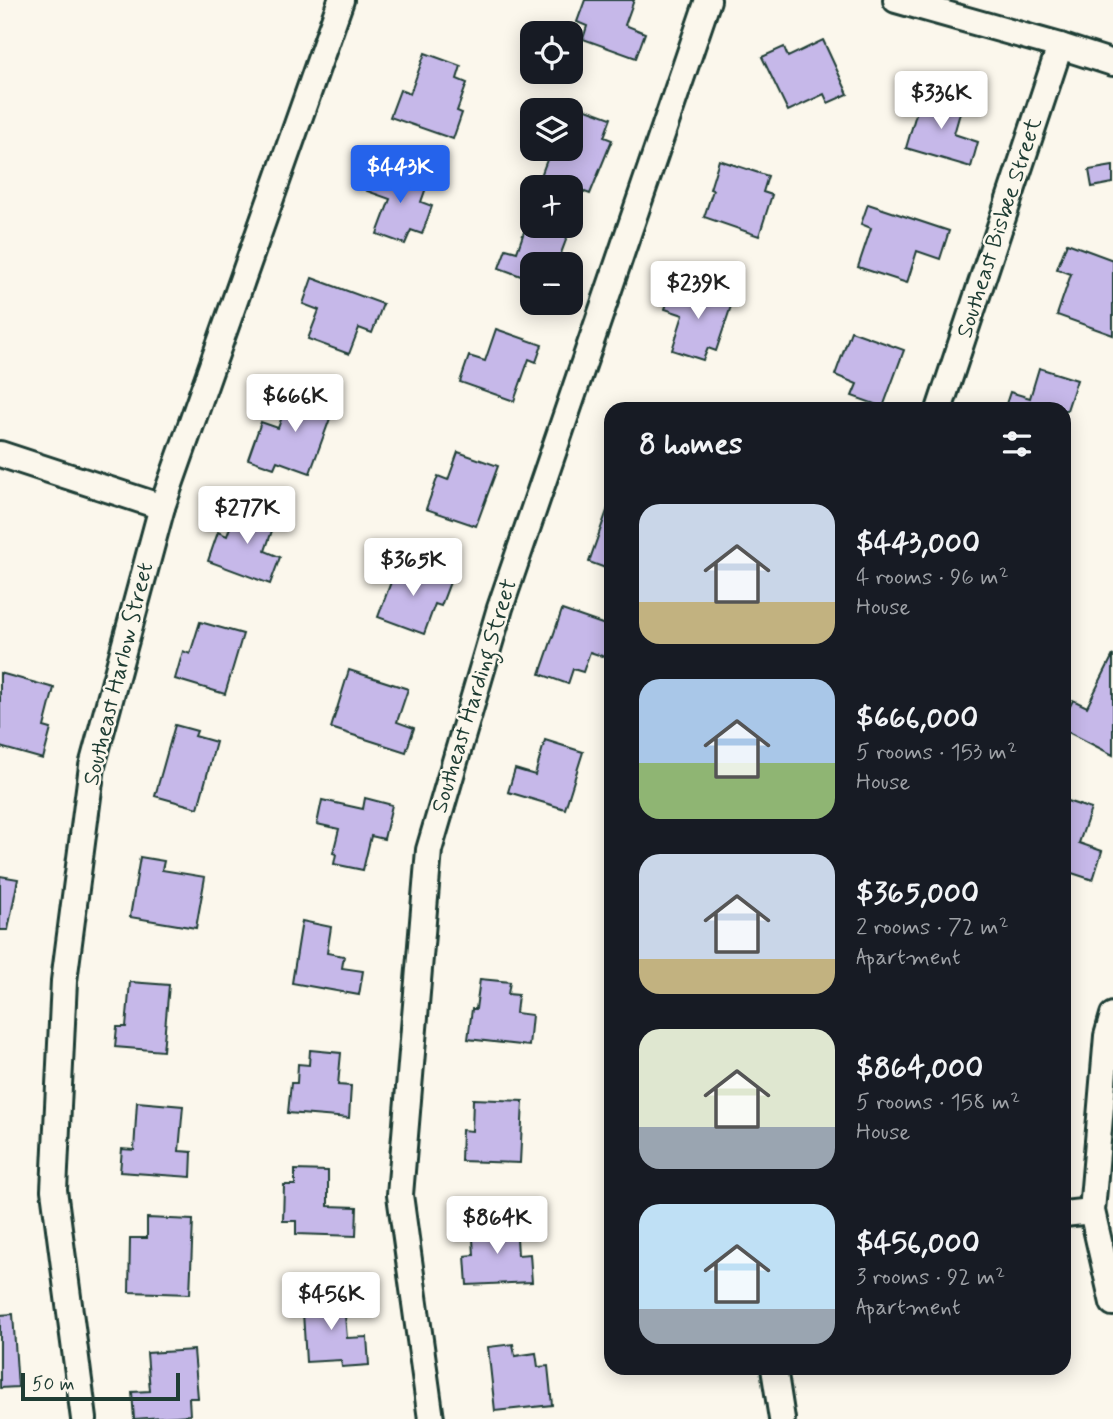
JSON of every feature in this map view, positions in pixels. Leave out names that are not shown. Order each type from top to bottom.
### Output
[{"type":"street","name":"Southeast Harlow Street","points":[[84,1419],[54,1190],[64,981],[92,766],[162,507],[341,0]]},
{"type":"street","name":"Southeast Harding Street","points":[[431,1419],[400,1195],[429,850],[500,608],[708,0]]},
{"type":"street","points":[[896,0],[1113,63]]},
{"type":"street","name":"Southeast Bisbee Street","points":[[942,402],[1060,46]]},
{"type":"street","points":[[0,454],[162,507]]},
{"type":"street","points":[[1113,1015],[1107,1036],[1091,1212],[1113,1303]]},
{"type":"street","points":[[1071,1213],[1091,1212]]},
{"type":"street","points":[[775,1375],[782,1419]]},
{"type":"building","points":[[585,0],[634,0],[625,25],[645,33],[636,58],[583,39],[587,26],[583,24],[583,21],[577,21]]},
{"type":"building","points":[[823,40],[848,94],[828,103],[824,94],[788,111],[762,57],[784,47],[788,57]]},
{"type":"building","points":[[425,53],[461,66],[457,79],[467,83],[457,111],[462,113],[453,139],[390,117],[400,90],[410,94]]},
{"type":"building","points":[[936,91],[964,99],[954,134],[978,142],[971,167],[906,148],[920,100],[932,103]]},
{"type":"building","points":[[583,108],[611,118],[604,137],[612,140],[590,194],[583,191],[583,175],[541,175],[547,161],[583,161]]},
{"type":"building","points":[[719,160],[768,176],[763,192],[772,195],[759,236],[704,217]]},
{"type":"building","points":[[1113,166],[1113,183],[1092,187],[1089,170]]},
{"type":"building","points":[[375,167],[427,185],[421,202],[432,206],[422,234],[411,230],[405,244],[377,234],[390,199],[367,191]]},
{"type":"building","points":[[868,204],[949,231],[940,259],[917,251],[907,283],[858,267],[871,228],[861,224]]},
{"type":"building","points":[[522,238],[567,238],[562,252],[520,252],[520,276],[499,268],[506,249],[517,252]]},
{"type":"building","points":[[1067,243],[1113,260],[1113,335],[1057,315],[1071,274],[1057,269]]},
{"type":"building","points":[[312,278],[383,304],[372,333],[359,328],[349,354],[308,339],[319,310],[303,304]]},
{"type":"building","points":[[674,284],[732,303],[716,351],[708,348],[703,360],[672,350],[683,315],[665,309]]},
{"type":"building","points":[[496,329],[542,345],[536,362],[529,359],[514,401],[460,382],[469,356],[485,361]]},
{"type":"building","points":[[851,331],[904,350],[885,402],[869,402],[852,396],[857,384],[835,375]]},
{"type":"building","points":[[1039,368],[1077,380],[1070,402],[1007,402],[1010,392],[1030,398]]},
{"type":"building","points":[[304,391],[336,402],[310,473],[277,461],[274,468],[248,459],[261,422],[278,428],[288,400],[299,404]]},
{"type":"building","points":[[458,452],[498,466],[476,526],[426,509],[438,476],[448,480]]},
{"type":"building","points":[[238,505],[276,519],[265,551],[280,557],[270,584],[208,561],[218,532],[227,536]]},
{"type":"building","points":[[604,519],[604,567],[589,562]]},
{"type":"building","points":[[398,563],[450,582],[441,606],[435,604],[424,634],[378,617]]},
{"type":"building","points":[[562,610],[604,625],[604,657],[590,652],[583,672],[573,669],[568,684],[540,674]]},
{"type":"building","points":[[200,622],[243,634],[225,694],[175,679],[183,651],[190,654]]},
{"type":"building","points":[[1113,655],[1113,755],[1071,734],[1073,700],[1087,707]]},
{"type":"building","points":[[349,670],[408,689],[397,722],[414,728],[406,752],[331,728]]},
{"type":"building","points":[[0,673],[54,688],[44,727],[51,729],[43,759],[0,747]]},
{"type":"building","points":[[175,725],[197,731],[195,736],[216,742],[198,808],[155,796]]},
{"type":"building","points":[[545,740],[583,752],[565,809],[508,792],[515,769],[535,775]]},
{"type":"building","points":[[365,798],[392,805],[384,839],[371,836],[363,870],[334,864],[336,854],[333,853],[339,829],[317,824],[322,800],[363,809]]},
{"type":"building","points":[[1071,802],[1091,809],[1079,843],[1102,851],[1093,880],[1071,873]]},
{"type":"building","points":[[140,857],[164,861],[162,870],[205,877],[196,928],[130,917]]},
{"type":"building","points":[[0,876],[18,879],[8,930],[0,930]]},
{"type":"building","points":[[302,921],[331,927],[327,953],[344,956],[342,968],[363,971],[359,995],[292,983]]},
{"type":"building","points":[[480,979],[510,982],[508,994],[518,995],[516,1013],[532,1015],[529,1046],[468,1039]]},
{"type":"building","points":[[130,982],[169,985],[163,1051],[115,1047],[117,1027],[126,1027]]},
{"type":"building","points":[[310,1050],[341,1053],[338,1085],[351,1086],[349,1118],[288,1113],[291,1083],[297,1083],[298,1064],[309,1065]]},
{"type":"building","points":[[473,1099],[523,1101],[520,1163],[461,1161],[462,1130],[472,1131]]},
{"type":"building","points":[[137,1102],[183,1106],[179,1151],[192,1152],[191,1177],[120,1172],[122,1149],[134,1150]]},
{"type":"building","points":[[295,1170],[328,1171],[328,1206],[357,1207],[356,1236],[296,1234],[296,1221],[283,1221],[284,1185],[295,1185]]},
{"type":"building","points":[[147,1218],[193,1220],[190,1294],[129,1292],[130,1238],[147,1238]]},
{"type":"building","points":[[516,1220],[518,1255],[530,1254],[532,1282],[467,1285],[465,1256],[474,1255],[472,1223]]},
{"type":"building","points":[[343,1293],[347,1338],[367,1337],[369,1365],[342,1367],[341,1360],[306,1362],[302,1296]]},
{"type":"building","points":[[13,1314],[18,1387],[0,1388],[0,1315]]},
{"type":"building","points":[[513,1344],[515,1356],[536,1353],[538,1367],[548,1366],[552,1405],[495,1411],[488,1347]]},
{"type":"building","points":[[194,1350],[198,1398],[189,1398],[190,1415],[134,1419],[132,1392],[150,1391],[147,1353]]}]
